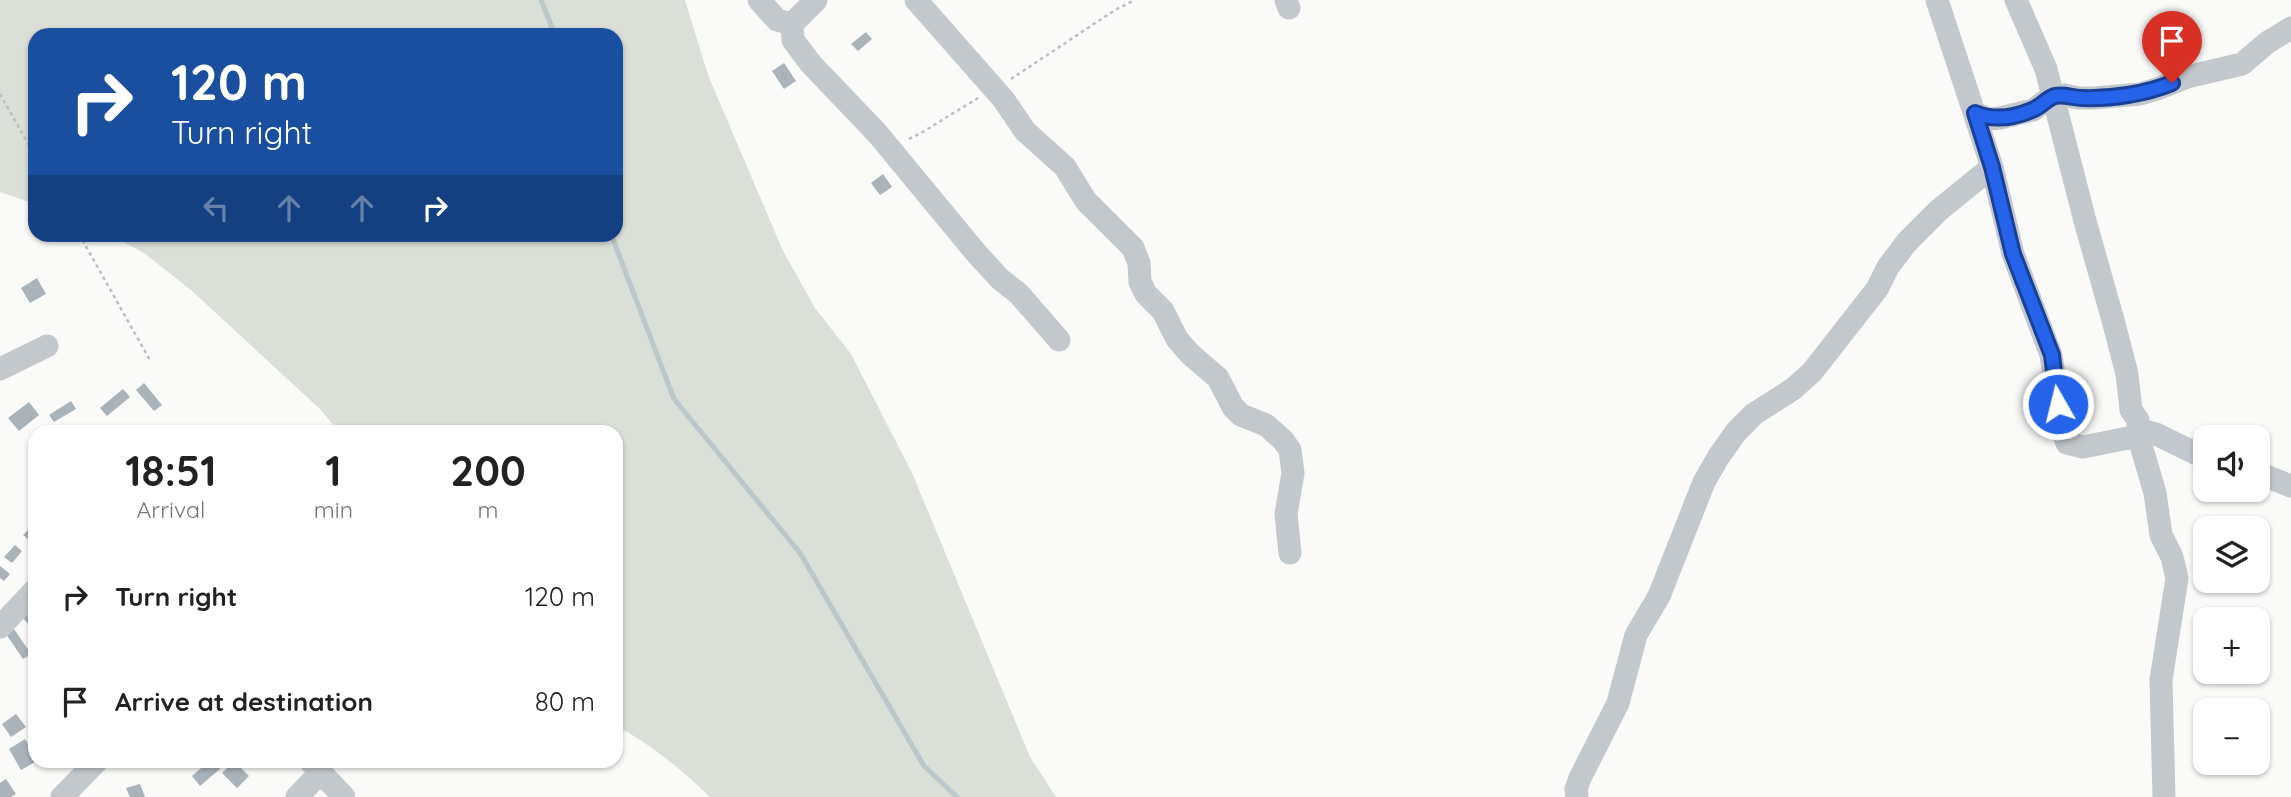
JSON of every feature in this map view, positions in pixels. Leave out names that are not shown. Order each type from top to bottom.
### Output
[{"type":"street","points":[[759,0],[777,20],[792,24]]},
{"type":"street","points":[[816,0],[792,24],[793,40],[977,254],[1059,340]]},
{"type":"street","points":[[916,0],[1004,100],[1025,131],[1065,167],[1086,201],[1133,248],[1139,263],[1140,282],[1146,294],[1163,311],[1177,339],[1218,378],[1233,407],[1241,415],[1266,425],[1290,450],[1293,473],[1286,514],[1290,553]]},
{"type":"street","points":[[1937,0],[1992,167],[2013,254],[2052,355],[2062,428],[2067,443],[2083,447],[2136,433],[2156,434],[2193,452]]},
{"type":"street","points":[[2016,0],[2046,69],[2127,374],[2131,410],[2138,420],[2136,433],[2155,493],[2161,535],[2172,557],[2177,578],[2161,680],[2164,797]]},
{"type":"street","points":[[1975,113],[1989,119],[2000,118],[2033,110],[2052,96],[2065,95],[2078,99],[2140,94],[2188,77],[2242,64],[2268,42],[2291,28]]},
{"type":"street","points":[[1577,797],[1576,789],[1580,778],[1618,703],[1636,635],[1659,596],[1704,482],[1719,456],[1735,432],[1754,414],[1793,389],[1812,372],[1877,289],[1888,267],[1906,242],[1939,210],[1992,167]]},
{"type":"street","points":[[0,369],[47,346]]},
{"type":"street","points":[[2270,478],[2291,486]]},
{"type":"street","points":[[0,626],[28,597]]},
{"type":"street","points":[[62,797],[90,768]]},
{"type":"street","points":[[297,797],[314,768]]},
{"type":"street","points":[[316,768],[344,797]]},
{"type":"path","points":[[888,148],[922,134],[1115,10],[1135,0]]},
{"type":"path","points":[[0,94],[28,144]]},
{"type":"path","points":[[84,242],[151,362]]},
{"type":"shaded area","points":[[0,0],[685,0],[708,75],[783,251],[815,308],[851,354],[912,473],[1030,757],[1056,797],[710,797],[666,758],[623,730],[623,425],[333,425],[321,410],[191,290],[144,253],[124,242],[623,242],[623,28],[28,28],[28,202],[0,192]]},
{"type":"building","points":[[866,32],[872,39],[858,51],[851,44]]},
{"type":"building","points":[[784,63],[796,81],[784,89],[772,71]]},
{"type":"building","points":[[883,174],[892,187],[880,195],[871,183]]},
{"type":"building","points":[[37,278],[46,294],[30,303],[21,288]]},
{"type":"building","points":[[144,383],[162,405],[154,411],[136,390]]},
{"type":"building","points":[[123,389],[130,397],[107,416],[100,408]]},
{"type":"building","points":[[71,401],[76,409],[54,422],[49,415]]},
{"type":"building","points":[[29,402],[39,415],[19,431],[8,418]]},
{"type":"building","points":[[15,545],[22,551],[12,563],[4,557]]},
{"type":"building","points":[[0,566],[10,574],[4,581],[0,578]]},
{"type":"building","points":[[14,629],[28,650],[28,656],[23,659],[6,634]]},
{"type":"building","points":[[16,714],[26,727],[11,737],[2,724]]},
{"type":"building","points":[[25,739],[28,744],[28,766],[21,770],[9,749]]},
{"type":"building","points":[[201,768],[220,769],[200,786],[192,776]]},
{"type":"building","points":[[227,768],[241,768],[249,776],[237,788],[222,773]]},
{"type":"building","points":[[6,779],[16,794],[0,797],[0,783]]},
{"type":"building","points":[[140,784],[145,797],[130,797],[126,788]]},
{"type":"waterway","points":[[541,0],[552,28]]},
{"type":"waterway","points":[[614,242],[674,399],[800,553],[924,766],[957,797]]},
{"type":"route","points":[[2058,404],[2052,355],[2013,254],[1992,167],[1975,113],[1989,119],[2000,118],[2033,110],[2052,96],[2065,95],[2078,99],[2140,94],[2172,83]]}]
